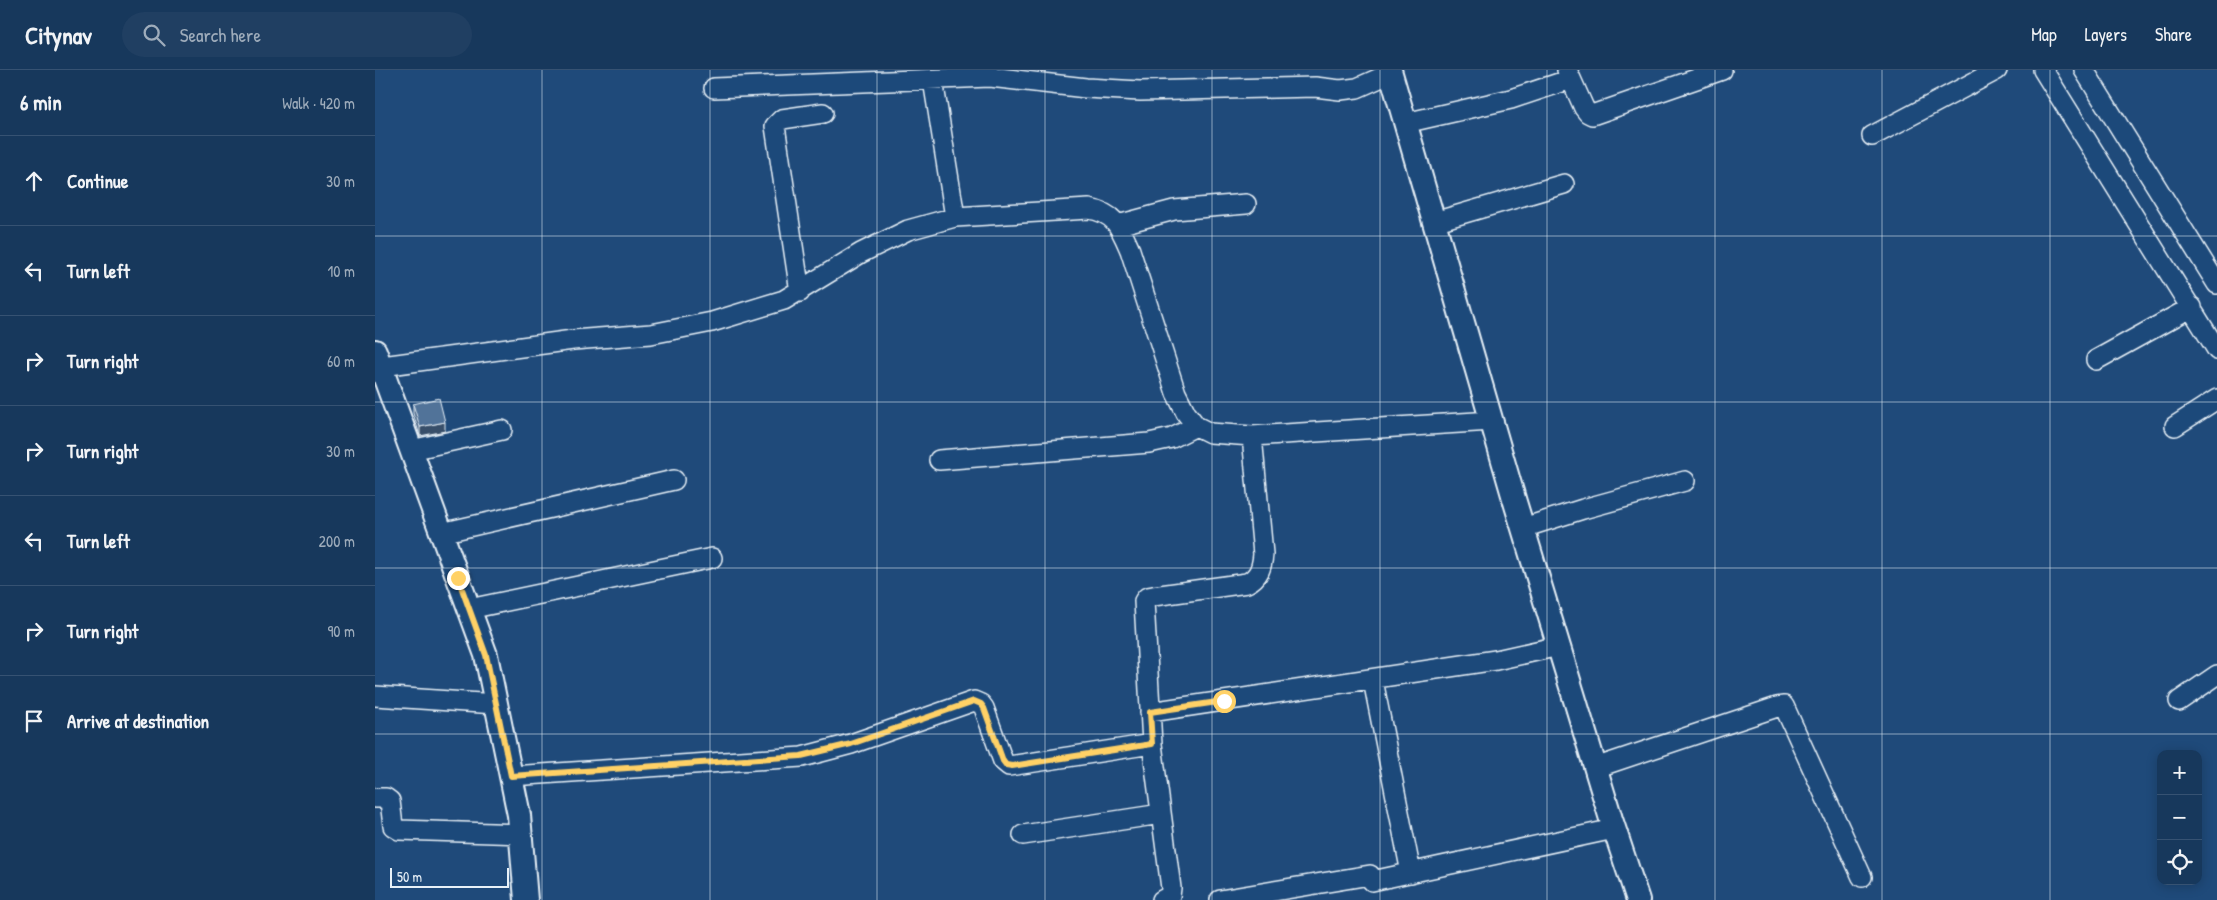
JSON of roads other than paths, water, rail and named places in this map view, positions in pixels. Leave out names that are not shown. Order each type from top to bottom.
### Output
[{"type":"street","points":[[1405,123],[1511,99],[1569,75],[1584,108],[1588,114],[1594,114],[1722,70]]},
{"type":"street","points":[[1872,136],[1997,70]]},
{"type":"street","points":[[2043,70],[2217,350]]},
{"type":"street","points":[[2084,70],[2217,284]]},
{"type":"street","points":[[714,88],[990,77],[1086,88],[1140,91],[1315,87],[1339,90],[1357,88],[1390,72],[1523,528],[1595,768],[1638,900]]},
{"type":"street","points":[[933,80],[955,217]]},
{"type":"street","points":[[800,292],[775,126],[782,118],[823,113]]},
{"type":"street","points":[[1434,222],[1564,184]]},
{"type":"street","points":[[1118,225],[1174,210],[1246,204]]},
{"type":"street","points":[[526,900],[519,815],[486,655],[377,361],[573,340],[651,334],[712,322],[784,300],[800,292],[861,253],[908,230],[955,217],[1089,208],[1111,216],[1118,225],[1130,250],[1176,393],[1186,413],[1196,426],[1210,434],[1252,436],[1492,421]]},
{"type":"street","points":[[2096,360],[2192,307]]},
{"type":"street","points":[[2175,426],[2217,399]]},
{"type":"street","points":[[939,460],[1149,443],[1172,438],[1196,426]]},
{"type":"street","points":[[411,450],[501,430]]},
{"type":"street","points":[[1170,900],[1171,888],[1152,744],[1144,606],[1147,598],[1247,583],[1255,579],[1259,573],[1263,554],[1252,436]]},
{"type":"street","points":[[441,533],[674,480]]},
{"type":"street","points":[[1523,528],[1583,508],[1685,481]]},
{"type":"street","points":[[469,609],[711,558]]},
{"type":"street","points":[[1150,712],[1497,660],[1559,646]]},
{"type":"street","points":[[2179,701],[2217,675]]},
{"type":"street","points":[[1373,680],[1411,872]]},
{"type":"street","points":[[375,696],[496,704]]},
{"type":"street","points":[[511,776],[801,756],[851,744],[974,701],[981,704],[984,708],[1003,761],[1009,766],[1152,744]]},
{"type":"street","points":[[1595,768],[1777,707],[1785,706],[1862,877]]},
{"type":"street","points":[[375,798],[386,798],[390,801],[393,826],[399,830],[521,834]]},
{"type":"street","points":[[1023,836],[1161,814]]},
{"type":"street","points":[[1220,900],[1411,872],[1614,829]]}]
